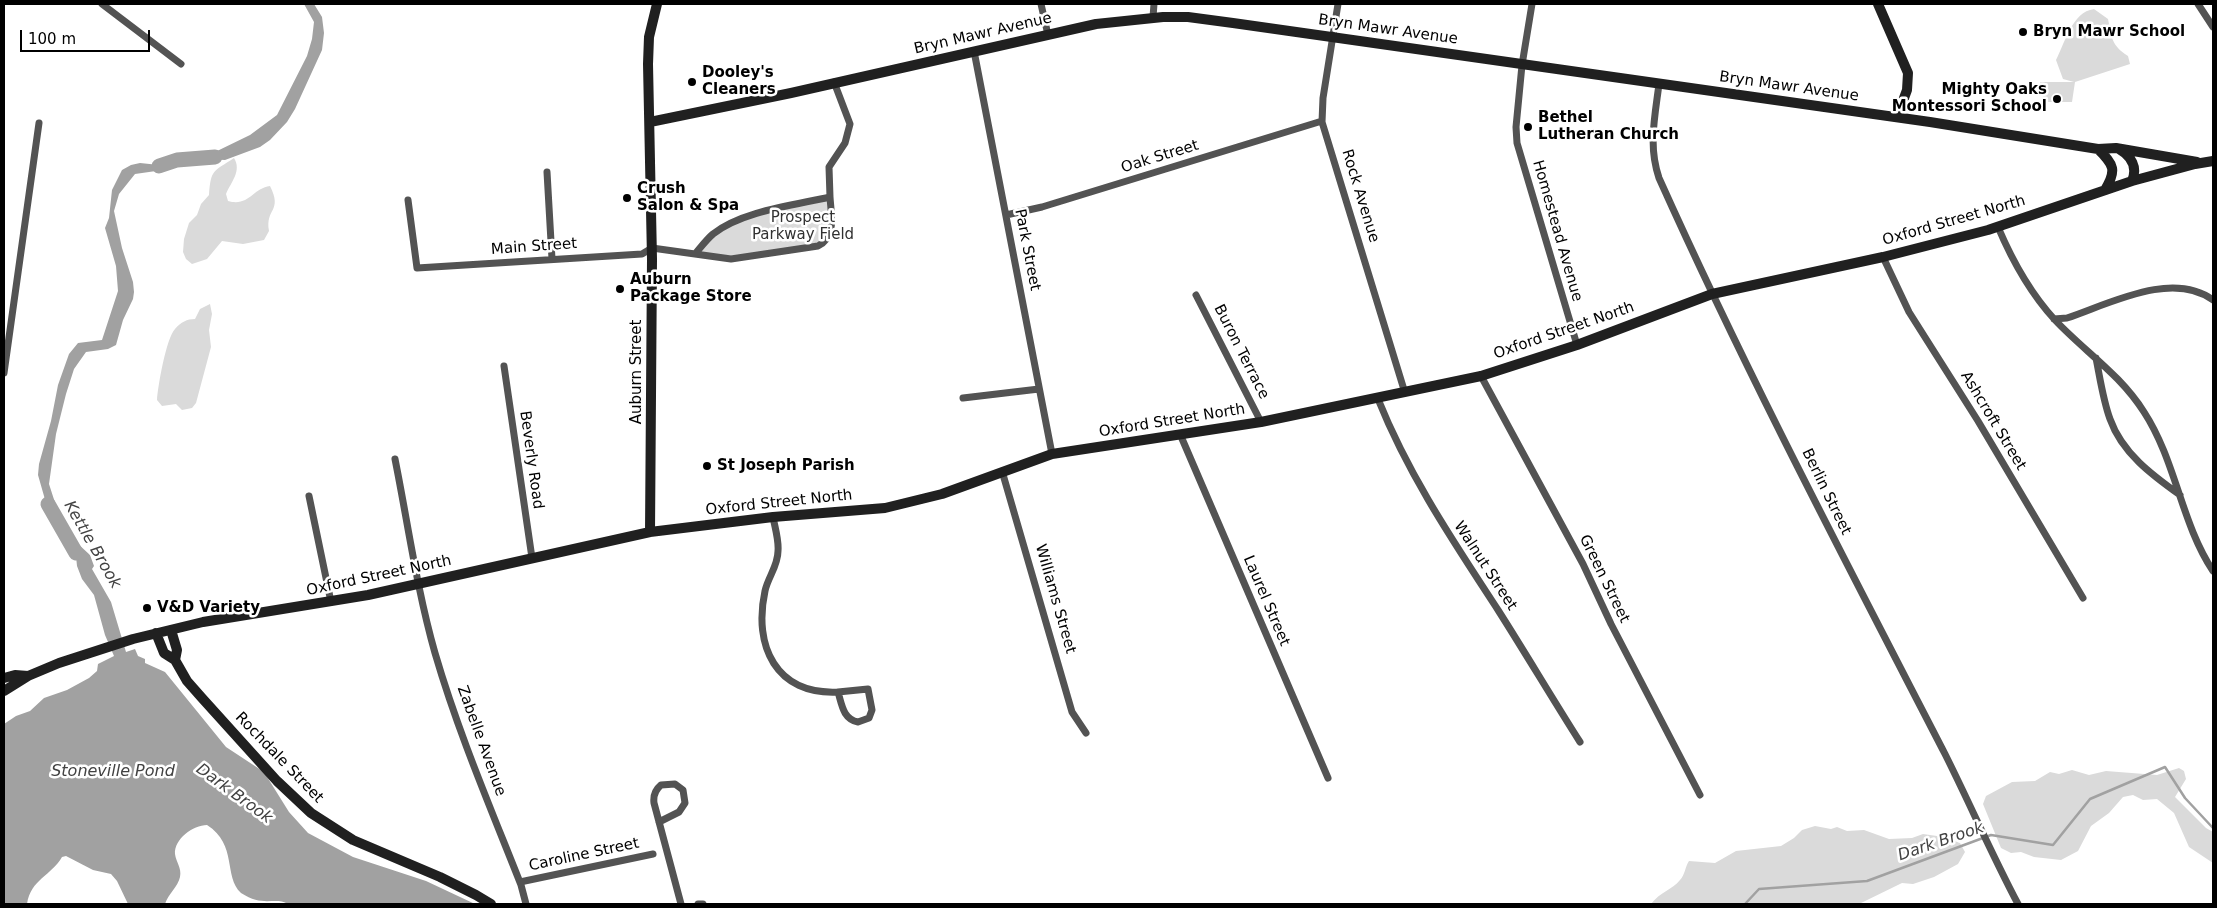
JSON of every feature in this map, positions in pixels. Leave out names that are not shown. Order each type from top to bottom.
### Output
[{"type":"main road","name":"Auburn Street","points":[[650,532],[652,248],[648,46],[657,4]]},
{"type":"main road","points":[[1878,4],[1908,73],[1907,90],[1896,118]]},
{"type":"main road","name":"Bryn Mawr Avenue","points":[[650,122],[1096,24],[1153,17],[1203,19],[1333,37],[2098,149],[2118,148],[2213,165]]},
{"type":"main road","points":[[2118,148],[2133,162],[2135,172],[2132,181]]},
{"type":"main road","points":[[2098,149],[2109,160],[2113,169],[2112,180],[2105,190]]},
{"type":"main road","points":[[2201,163],[2213,161]]},
{"type":"main road","name":"Oxford Street North","points":[[28,676],[133,639],[204,622],[331,602],[650,532],[772,517],[885,508],[942,494],[1052,454],[1261,422],[1481,376],[1577,345],[1714,293],[1883,257],[1998,227],[2132,181],[2201,163]]},
{"type":"main road","name":"Rochdale Street","points":[[172,630],[177,650],[175,660]]},
{"type":"main road","name":"Rochdale Street","points":[[156,634],[164,653],[175,660],[187,681],[277,780],[311,813],[353,840],[440,877],[490,904]]},
{"type":"main road","points":[[4,678],[15,675],[28,676]]},
{"type":"main road","points":[[4,691],[28,676]]},
{"type":"street","points":[[102,4],[181,64]]},
{"type":"street","points":[[1042,4],[1048,35]]},
{"type":"street","points":[[1153,17],[1154,4]]},
{"type":"street","name":"Rock Avenue","points":[[1338,4],[1323,98],[1322,120],[1405,393]]},
{"type":"street","name":"Homestead Avenue","points":[[1532,4],[1522,65],[1516,127],[1518,148],[1577,345]]},
{"type":"street","points":[[2198,4],[2213,27]]},
{"type":"street","name":"Park Street","points":[[974,51],[1052,454]]},
{"type":"street","points":[[652,248],[733,259],[818,246],[827,240],[831,232],[830,167],[845,143],[850,124],[834,82]]},
{"type":"street","name":"Berlin Street","points":[[1659,84],[1652,141],[1655,166],[1665,190],[1846,563],[1945,756],[2017,903]]},
{"type":"street","name":"Oak Street","points":[[1006,215],[1042,207],[1322,120]]},
{"type":"street","points":[[4,373],[38,123]]},
{"type":"street","points":[[546,172],[552,259]]},
{"type":"street","points":[[695,254],[714,233],[734,222],[754,215],[830,197]]},
{"type":"street","name":"Main Street","points":[[408,200],[417,268],[642,254],[652,248]]},
{"type":"street","points":[[1998,227],[2025,279],[2054,319],[2123,384],[2145,414],[2158,439],[2199,547],[2213,572]]},
{"type":"street","name":"Ashcroft Street","points":[[1883,257],[1909,312],[1978,421],[2083,598]]},
{"type":"street","points":[[2054,319],[2067,318],[2138,294],[2163,288],[2187,288],[2213,300]]},
{"type":"street","name":"Buron Terrace","points":[[1196,295],[1261,422]]},
{"type":"street","points":[[2096,358],[2108,411],[2120,439],[2133,456],[2149,471],[2180,495]]},
{"type":"street","name":"Beverly Road","points":[[504,366],[532,558]]},
{"type":"street","name":"Green Street","points":[[1481,376],[1583,564],[1611,624],[1700,796]]},
{"type":"street","points":[[963,398],[1039,389]]},
{"type":"street","name":"Walnut Street","points":[[1378,399],[1409,467],[1440,522],[1524,650],[1580,742]]},
{"type":"street","name":"Laurel Street","points":[[1180,434],[1328,778]]},
{"type":"street","name":"Zabelle Avenue","points":[[395,459],[435,655],[468,748],[520,882],[526,904]]},
{"type":"street","name":"Williams Street","points":[[1002,471],[1072,712],[1086,733]]},
{"type":"street","points":[[309,496],[331,602]]},
{"type":"street","points":[[772,517],[778,551],[776,566],[766,588],[761,613],[766,650],[779,672],[788,680],[811,690],[838,692],[868,689],[872,710],[869,718],[858,722],[848,718],[838,692]]},
{"type":"street","points":[[659,822],[679,812],[685,803],[683,790],[675,784],[661,785],[655,793],[654,803],[680,904]]},
{"type":"street","name":"Caroline Street","points":[[520,882],[653,854]]},
{"type":"street","points":[[698,904],[703,904]]},
{"type":"green space","points":[[2094,9],[2108,19],[2113,40],[2118,48],[2128,56],[2130,64],[2075,82],[2072,102],[2046,102],[2041,93],[2040,82],[2074,82],[2063,79],[2056,60],[2075,22],[2086,11]]},
{"type":"green space","points":[[234,158],[237,167],[233,181],[226,194],[228,201],[241,201],[264,187],[270,186],[275,201],[269,218],[269,231],[264,240],[243,244],[222,241],[207,259],[192,264],[186,259],[183,252],[184,239],[189,223],[197,215],[201,204],[209,195],[214,172]]},
{"type":"green space","name":"Prospect Parkway Field","points":[[830,197],[831,216],[824,243],[727,259],[695,254],[707,239],[734,222]]},
{"type":"green space","points":[[210,304],[212,314],[209,330],[211,347],[196,403],[192,408],[182,410],[176,404],[162,406],[157,400],[163,363],[172,334],[180,324],[187,320],[195,319],[200,309]]},
{"type":"green space","points":[[2179,768],[2184,771],[2186,779],[2175,797],[2206,828],[2213,832],[2213,863],[2189,847],[2174,813],[2157,799],[2143,800],[2133,795],[2123,797],[2109,813],[2091,826],[2078,851],[2061,860],[2034,857],[2021,852],[2011,853],[2001,848],[1983,804],[1986,796],[2012,782],[2035,781],[2050,772],[2059,774],[2072,770],[2089,775],[2106,771],[2157,775]]},
{"type":"green space","points":[[1815,826],[1831,829],[1837,827],[1847,831],[1864,830],[1889,839],[1912,838],[1923,834],[1944,837],[1960,843],[1965,852],[1958,864],[1934,877],[1913,884],[1902,883],[1859,904],[1651,904],[1680,880],[1689,861],[1715,863],[1736,851],[1781,846],[1794,838],[1802,830]]},
{"type":"water","name":"Stoneville Pond","points":[[304,4],[314,4],[322,17],[324,33],[322,50],[295,109],[287,122],[270,140],[260,147],[225,160],[183,158],[156,171],[135,174],[119,194],[114,211],[122,248],[133,282],[133,299],[123,320],[116,345],[108,349],[86,352],[74,369],[56,434],[49,484],[58,512],[76,542],[90,555],[94,566],[92,569],[111,602],[126,652],[135,649],[138,656],[145,659],[145,663],[165,672],[226,747],[264,772],[289,812],[308,833],[353,857],[426,881],[475,904],[288,904],[278,901],[256,900],[241,893],[236,886],[232,878],[227,851],[223,842],[217,833],[207,825],[190,830],[178,843],[175,854],[180,877],[165,904],[128,904],[117,881],[111,874],[93,870],[66,856],[62,857],[37,883],[29,896],[27,904],[4,904],[4,724],[16,716],[30,711],[44,698],[67,690],[89,678],[97,671],[98,664],[114,656],[105,635],[94,595],[82,579],[77,566],[76,556],[62,528],[48,510],[38,475],[58,385],[69,354],[78,343],[102,340],[118,291],[116,266],[105,228],[109,218],[112,190],[122,170],[131,165],[140,163],[159,165],[167,158],[181,153],[213,153],[250,135],[277,115],[307,56],[312,39],[314,22]]},
{"type":"waterway","name":"Kettle Brook","points":[[159,166],[177,160],[215,157]]},
{"type":"waterway","name":"Kettle Brook","points":[[48,504],[76,553]]},
{"type":"waterway","name":"Dark Brook","points":[[1745,904],[1759,889],[1867,881],[1991,835],[2053,845],[2090,799],[2165,767],[2185,798],[2213,828]]},
{"type":"place","name":"Bryn Mawr School","points":[[2023,32]]},
{"type":"place","name":"Dooley's Cleaners","points":[[692,82]]},
{"type":"place","name":"Mighty Oaks Montessori School","points":[[2057,99]]},
{"type":"place","name":"Bethel Lutheran Church","points":[[1528,127]]},
{"type":"place","name":"Crush Salon & Spa","points":[[627,198]]},
{"type":"place","name":"Auburn Package Store","points":[[620,289]]},
{"type":"place","name":"St Joseph Parish","points":[[707,466]]},
{"type":"place","name":"V&D Variety","points":[[147,608]]}]
